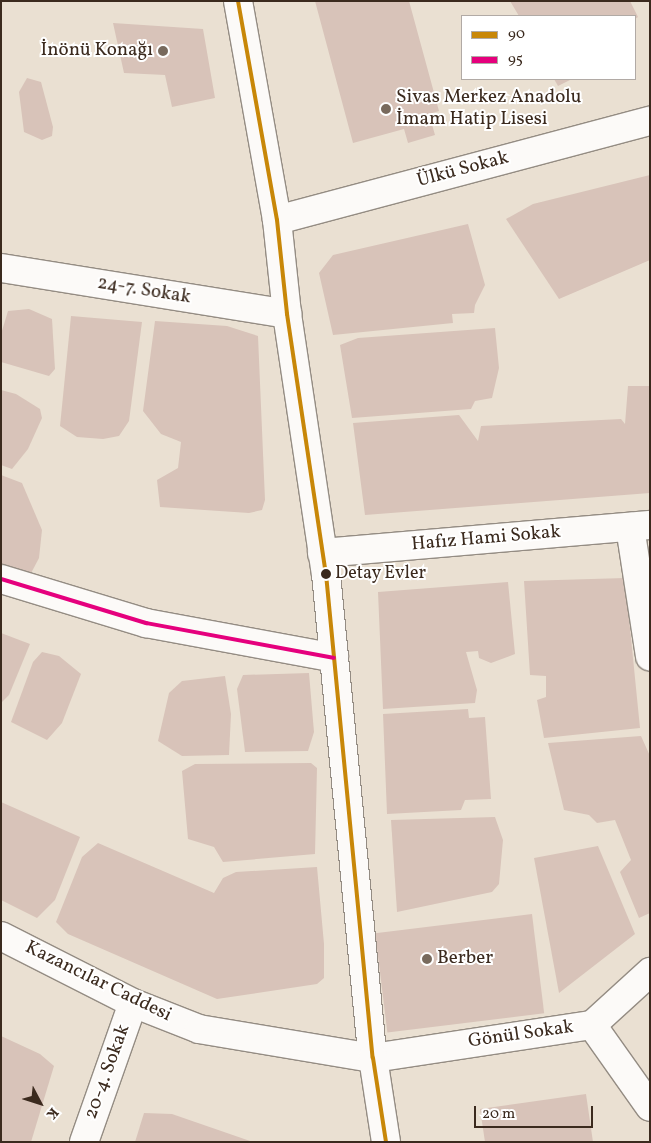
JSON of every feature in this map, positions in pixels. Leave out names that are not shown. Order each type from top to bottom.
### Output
[{"type":"street","points":[[238,1],[276,220],[287,314],[322,554],[373,1058],[386,1142]]},
{"type":"street","name":"Ülkü Sokak","points":[[276,220],[650,121]]},
{"type":"street","name":"24-7. Sokak","points":[[1,268],[287,314]]},
{"type":"street","points":[[640,526],[650,656]]},
{"type":"street","name":"Hafız Hami Sokak","points":[[322,554],[640,526]]},
{"type":"street","points":[[1,579],[146,623],[334,658]]},
{"type":"street","name":"Kazancılar Caddesi","points":[[1,936],[133,1003],[199,1029],[373,1058]]},
{"type":"street","name":"Gönül Sokak","points":[[373,1058],[592,1025],[650,972]]},
{"type":"street","name":"20-4. Sokak","points":[[84,1142],[133,1003]]},
{"type":"street","points":[[592,1025],[650,1107]]},
{"type":"building","name":"Sivas Merkez Anadolu İmam Hatip Lisesi","points":[[315,1],[409,1],[439,111],[429,114],[435,135],[408,143],[404,129],[353,143]]},
{"type":"building","points":[[510,1],[630,1],[638,17],[636,18],[636,15],[518,15]]},
{"type":"building","name":"İnönü Konağı","points":[[113,23],[203,29],[215,98],[172,107],[165,75],[124,73]]},
{"type":"building","points":[[27,78],[41,82],[53,127],[52,136],[42,140],[24,132],[19,92]]},
{"type":"building","points":[[555,80],[570,80],[558,86]]},
{"type":"building","points":[[650,175],[650,260],[559,299],[506,219],[533,204]]},
{"type":"building","points":[[468,224],[485,285],[475,305],[474,313],[452,314],[453,323],[333,335],[319,273],[333,255]]},
{"type":"building","points":[[29,309],[52,319],[55,369],[49,376],[1,362],[1,334],[8,311]]},
{"type":"building","points":[[71,316],[142,322],[129,421],[119,436],[103,439],[77,437],[60,426]]},
{"type":"building","points":[[155,321],[227,326],[258,336],[265,500],[262,510],[249,513],[160,507],[157,480],[178,468],[181,442],[161,434],[143,411]]},
{"type":"building","points":[[495,328],[499,368],[492,398],[475,401],[471,409],[352,418],[340,345],[358,338]]},
{"type":"building","points":[[628,386],[650,386],[650,493],[365,515],[353,423],[459,415],[478,441],[481,426],[621,419],[625,424]]},
{"type":"building","points":[[1,390],[16,394],[40,409],[42,418],[28,449],[12,469],[1,465]]},
{"type":"building","points":[[1,475],[22,483],[42,530],[39,558],[28,579],[1,567]]},
{"type":"building","points":[[625,578],[640,728],[544,738],[537,700],[546,697],[546,676],[530,675],[524,581]]},
{"type":"building","points":[[508,582],[515,654],[491,663],[479,658],[478,651],[466,652],[477,690],[475,703],[383,709],[378,592]]},
{"type":"building","points":[[1,633],[30,644],[9,695],[1,703]]},
{"type":"building","points":[[42,652],[59,656],[81,674],[62,723],[47,740],[11,722],[33,662]]},
{"type":"building","points":[[309,673],[314,732],[308,751],[245,752],[237,689],[243,675]]},
{"type":"building","points":[[225,676],[231,714],[229,755],[182,756],[158,741],[169,693],[182,681]]},
{"type":"building","points":[[468,709],[469,718],[485,717],[491,799],[465,800],[461,810],[387,814],[383,714]]},
{"type":"building","points":[[641,736],[650,756],[650,913],[639,918],[620,872],[631,860],[615,820],[597,823],[589,815],[564,810],[548,743]]},
{"type":"building","points":[[311,763],[317,768],[315,854],[223,862],[214,847],[188,839],[182,771],[195,764]]},
{"type":"building","points":[[1,802],[80,837],[55,900],[37,918],[1,900]]},
{"type":"building","points":[[495,817],[503,840],[499,884],[492,892],[397,912],[391,820]]},
{"type":"building","points":[[98,843],[214,893],[223,878],[236,872],[317,867],[324,944],[324,978],[317,984],[217,999],[68,934],[56,922],[82,857]]},
{"type":"building","points":[[598,846],[635,934],[559,993],[534,858]]},
{"type":"building","points":[[532,914],[544,1013],[387,1033],[375,933]]},
{"type":"building","points":[[1,1036],[40,1054],[54,1066],[31,1142],[1,1142]]},
{"type":"building","points":[[586,1094],[593,1142],[485,1142],[480,1109]]},
{"type":"building","points":[[144,1113],[172,1114],[253,1142],[135,1142]]},
{"type":"transit line","name":"90","points":[[238,1],[277,220],[287,314],[326,574],[373,1058],[386,1142]]},
{"type":"transit line","name":"95","points":[[1,579],[146,623],[334,658]]},
{"type":"place","name":"İnönü Konağı","points":[[163,51]]},
{"type":"place","name":"Sivas Merkez Anadolu İmam Hatip Lisesi","points":[[386,109]]},
{"type":"place","name":"Detay Evler","points":[[326,574]]},
{"type":"place","name":"Berber","points":[[427,959]]}]
